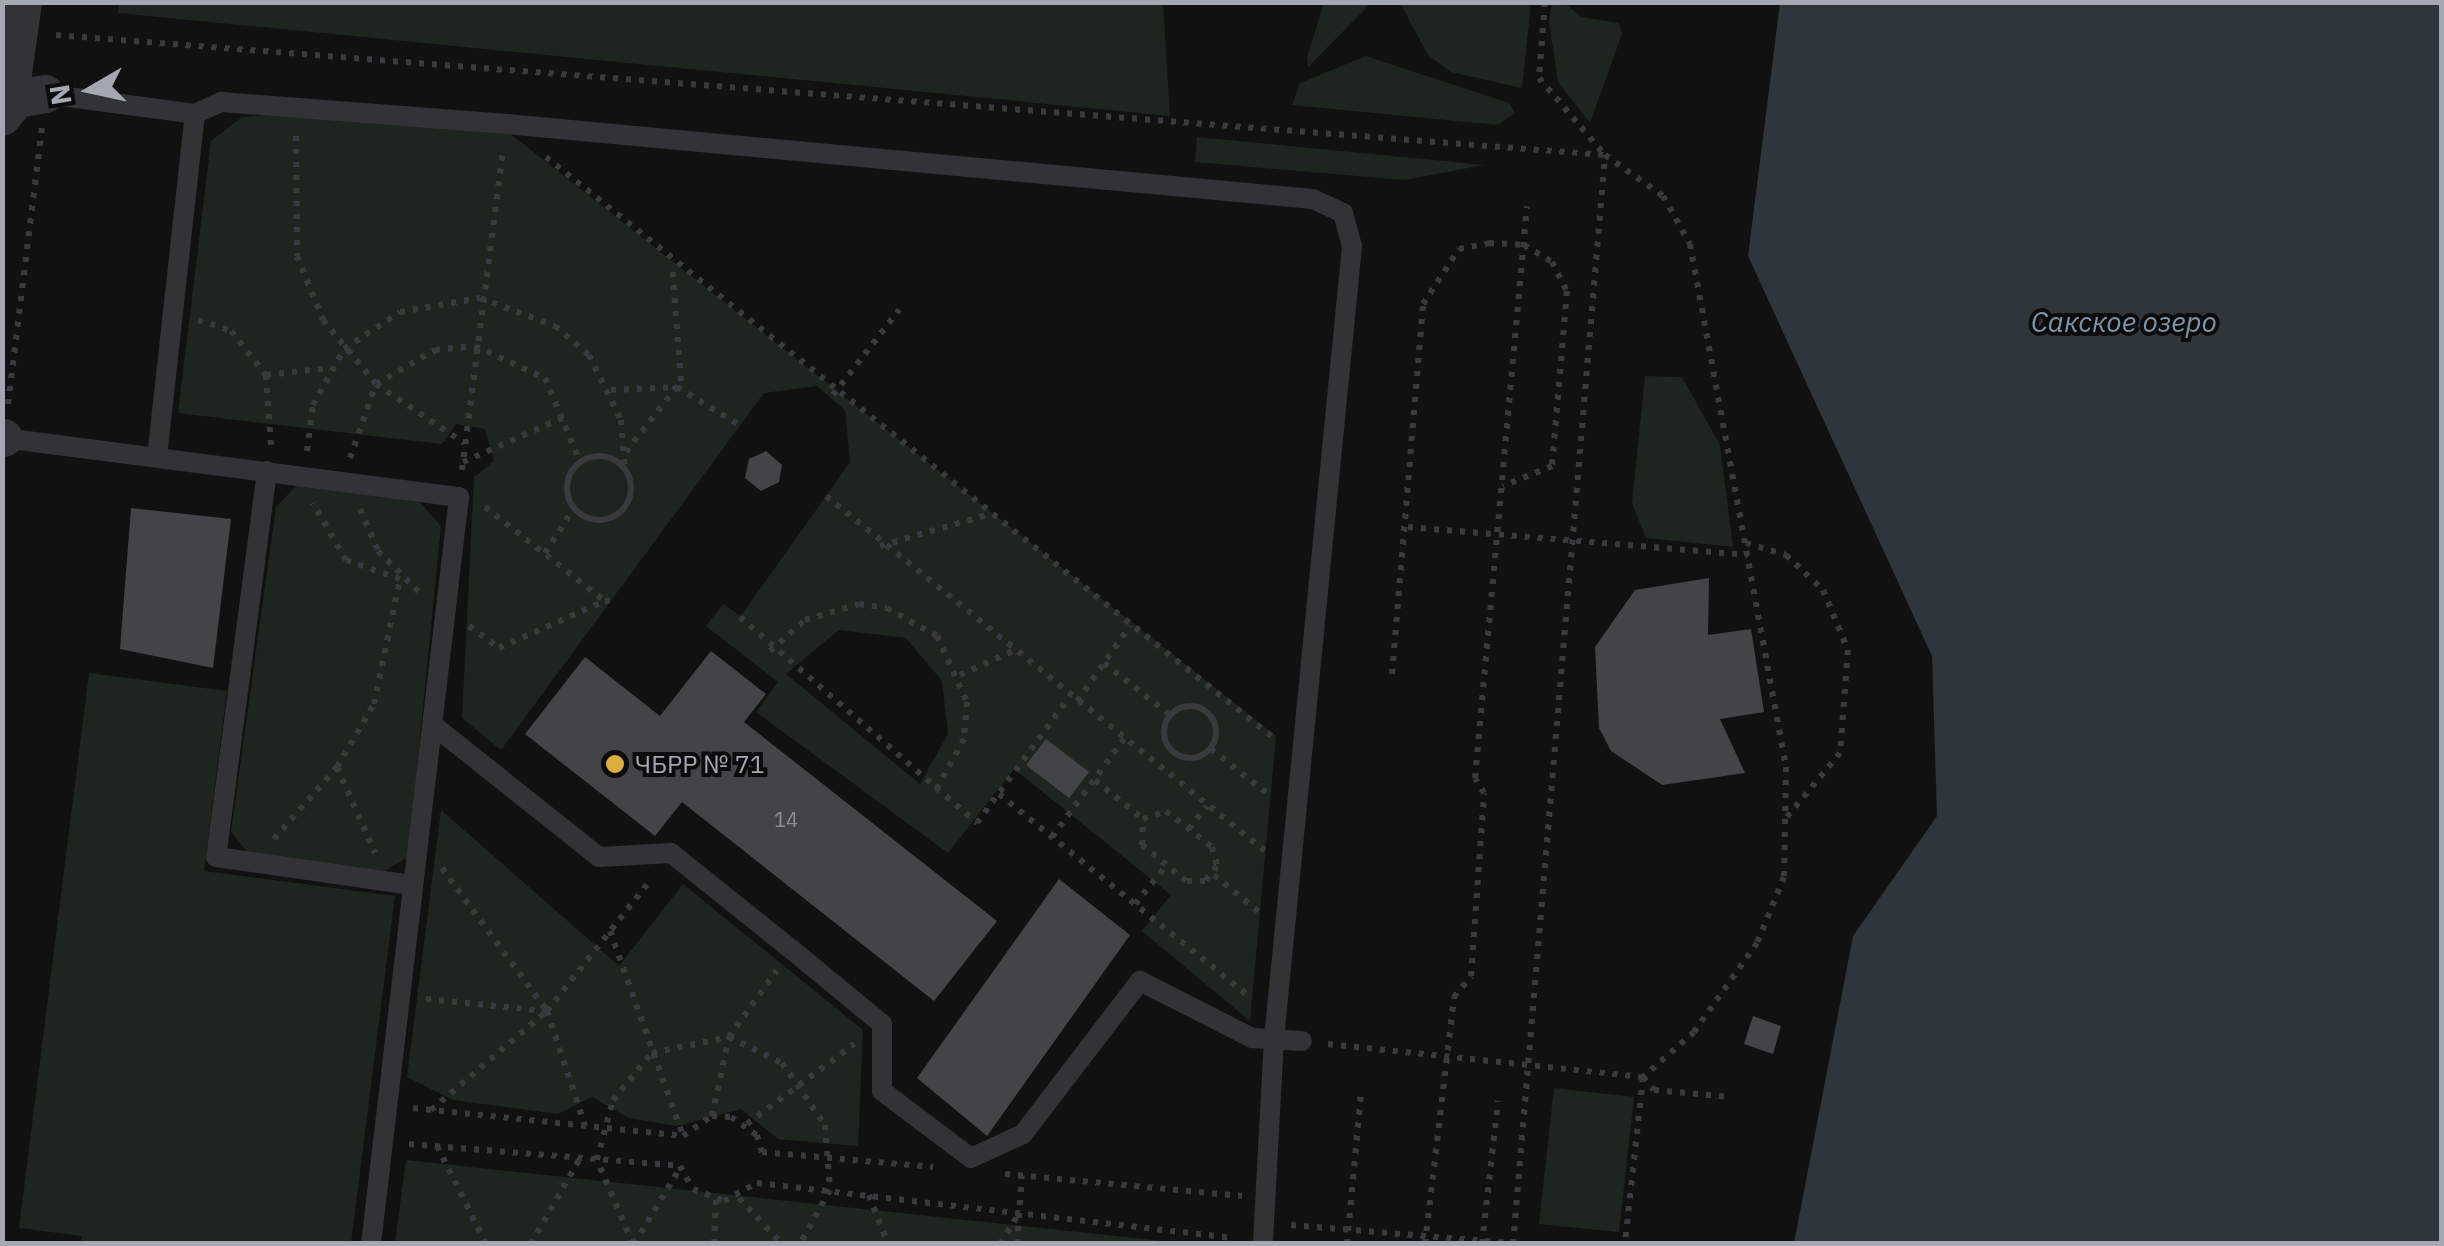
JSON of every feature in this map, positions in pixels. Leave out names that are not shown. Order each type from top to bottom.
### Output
[{"type":"street","points":[[5,113],[23,2]]},
{"type":"street","points":[[5,113],[46,94]]},
{"type":"lane","points":[[46,94],[195,114],[221,102],[506,124],[1314,199],[1343,213],[1352,246],[1274,1039],[1263,1242]]},
{"type":"lane","points":[[158,457],[195,114]]},
{"type":"lane","points":[[3,438],[460,492],[371,1244]]},
{"type":"lane","points":[[267,471],[216,858],[413,885]]},
{"type":"lane","points":[[433,725],[599,858],[671,853],[791,949],[882,1024],[882,1091],[971,1158],[1023,1134],[1140,981],[1252,1038],[1302,1041]]},
{"type":"path","points":[[1545,2],[1538,78],[1605,155],[1662,196],[1690,244],[1786,768],[1784,877],[1757,943],[1694,1032],[1643,1077],[1625,1244]]},
{"type":"path","points":[[3,438],[53,35],[1605,155]]},
{"type":"path","points":[[299,107],[298,256],[344,348],[376,384],[464,443]]},
{"type":"path","points":[[506,124],[834,393],[1276,740]]},
{"type":"path","points":[[506,124],[480,298],[460,492],[544,554],[616,600]]},
{"type":"path","points":[[1290,1225],[1426,1240],[1515,1243],[1605,155]]},
{"type":"path","points":[[1426,1240],[1454,997],[1471,976],[1484,793],[1475,778],[1528,206]]},
{"type":"path","points":[[1392,674],[1408,527],[1423,304],[1459,248],[1524,245],[1552,262],[1568,320],[1552,466],[1502,486]]},
{"type":"path","points":[[625,453],[677,387],[672,263]]},
{"type":"path","points":[[253,863],[337,767],[374,704],[400,579],[362,572],[328,541],[308,477],[313,405],[329,368],[344,348],[400,312],[480,298],[555,326],[611,390],[625,453],[622,510],[603,520],[574,508]]},
{"type":"path","points":[[834,393],[899,310]]},
{"type":"path","points":[[173,317],[230,331],[266,375],[267,471]]},
{"type":"path","points":[[350,482],[350,448],[376,384],[434,350],[475,346],[545,378],[567,416],[580,462]]},
{"type":"path","points":[[266,375],[329,368]]},
{"type":"path","points":[[611,390],[677,387],[741,426]]},
{"type":"path","points":[[463,462],[567,416]]},
{"type":"path","points":[[544,554],[574,508],[568,479],[580,462],[600,456],[625,470]]},
{"type":"path","points":[[826,496],[878,546],[1266,852]]},
{"type":"path","points":[[878,546],[990,514]]},
{"type":"path","points":[[1408,527],[1748,555]]},
{"type":"path","points":[[1746,543],[1786,555],[1822,590],[1848,650],[1840,753],[1786,818]]},
{"type":"path","points":[[770,651],[831,609],[888,608],[937,636],[960,675],[964,738],[936,790]]},
{"type":"path","points":[[740,617],[770,651],[977,824],[1130,626]]},
{"type":"path","points":[[960,675],[1013,652]]},
{"type":"path","points":[[1104,663],[1170,715]]},
{"type":"path","points":[[1170,715],[1194,706],[1210,715],[1212,749],[1270,796]]},
{"type":"path","points":[[1170,715],[1164,739],[1174,754],[1198,758],[1212,749]]},
{"type":"path","points":[[1052,836],[1124,740]]},
{"type":"path","points":[[337,767],[388,881]]},
{"type":"path","points":[[1095,780],[1142,818]]},
{"type":"path","points":[[999,794],[1252,999]]},
{"type":"path","points":[[1190,828],[1207,806]]},
{"type":"path","points":[[1142,818],[1166,811],[1190,828],[1212,847],[1214,875],[1260,912]]},
{"type":"path","points":[[1142,818],[1142,846],[1166,866],[1195,883],[1214,875]]},
{"type":"path","points":[[419,836],[548,1010],[585,1126]]},
{"type":"path","points":[[432,1110],[548,1010],[671,853]]},
{"type":"path","points":[[1135,904],[1166,866]]},
{"type":"path","points":[[610,931],[682,1136]]},
{"type":"path","points":[[387,1104],[682,1136],[712,1116],[729,1036],[791,949]]},
{"type":"path","points":[[400,997],[548,1010]]},
{"type":"path","points":[[747,1124],[800,1081],[882,1024]]},
{"type":"path","points":[[680,1166],[634,1244],[609,1205],[598,1160],[602,1130],[622,1084],[652,1053],[729,1036],[800,1081],[833,1157],[830,1190],[800,1244]]},
{"type":"path","points":[[1302,1041],[1446,1060],[1643,1077],[1654,1090],[1731,1097]]},
{"type":"path","points":[[1348,1244],[1361,1094]]},
{"type":"path","points":[[1482,1242],[1498,1101]]},
{"type":"path","points":[[712,1116],[747,1124],[762,1152],[946,1168]]},
{"type":"path","points":[[1016,1244],[1023,1134]]},
{"type":"path","points":[[383,1141],[680,1166]]},
{"type":"path","points":[[436,1146],[486,1244]]},
{"type":"path","points":[[531,1244],[580,1158]]},
{"type":"path","points":[[680,1166],[693,1189],[716,1199],[739,1198],[757,1183],[1263,1242]]},
{"type":"path","points":[[984,1172],[1266,1198]]},
{"type":"path","points":[[869,1196],[888,1244]]},
{"type":"path","points":[[739,1198],[782,1244]]},
{"type":"path","points":[[714,1244],[716,1199]]},
{"type":"path","points":[[1000,1244],[1019,1214]]},
{"type":"shaded area","points":[[119,3],[1163,3],[1170,116],[118,13]]},
{"type":"shaded area","points":[[1324,3],[1371,3],[1308,67],[1307,57]]},
{"type":"shaded area","points":[[1400,3],[1531,3],[1522,88],[1451,72],[1428,55]]},
{"type":"shaded area","points":[[1552,3],[1565,3],[1581,17],[1619,23],[1622,34],[1590,123],[1558,82],[1549,21]]},
{"type":"shaded area","points":[[1366,56],[1509,103],[1515,113],[1498,125],[1292,105],[1300,83]]},
{"type":"shaded area","points":[[290,113],[508,132],[1276,736],[1250,1021],[1142,931],[1171,895],[1014,769],[948,853],[756,712],[778,682],[706,626],[723,604],[741,616],[850,462],[845,410],[817,386],[764,393],[501,750],[462,718],[474,477],[494,461],[485,429],[456,424],[442,444],[178,413],[211,141],[242,117]],"holes":[[[839,630],[906,638],[942,681],[948,734],[920,784],[786,674]]]},
{"type":"shaded area","points":[[1197,137],[1484,165],[1404,180],[1195,162]]},
{"type":"shaded area","points":[[1645,376],[1682,377],[1720,445],[1733,547],[1646,538],[1632,503]]},
{"type":"shaded area","points":[[297,485],[416,498],[441,526],[408,857],[385,871],[249,854],[231,832],[276,507]]},
{"type":"shaded area","points":[[89,673],[227,691],[204,871],[395,896],[351,1243],[81,1244],[82,1236],[19,1228]]},
{"type":"shaded area","points":[[441,810],[619,966],[683,884],[863,1030],[858,1146],[778,1139],[741,1109],[677,1126],[629,1118],[592,1097],[558,1114],[453,1100],[407,1077]]},
{"type":"shaded area","points":[[1554,1088],[1634,1097],[1619,1232],[1539,1224]]},
{"type":"shaded area","points":[[406,1160],[1181,1243],[395,1243]]},
{"type":"water","name":"Сакское озеро","points":[[1780,3],[2441,3],[2441,1243],[1794,1243],[1853,936],[1937,816],[1932,656],[1748,256]]},
{"type":"building","points":[[766,451],[782,465],[779,482],[761,491],[745,478],[749,459]]},
{"type":"building","points":[[131,508],[231,519],[213,668],[120,649]]},
{"type":"building","points":[[1709,578],[1708,635],[1751,629],[1764,712],[1720,719],[1745,773],[1662,785],[1611,751],[1599,728],[1595,647],[1635,590]]},
{"type":"building","points":[[711,651],[766,694],[744,722],[997,921],[934,1001],[682,802],[655,836],[525,734],[585,657],[660,716]]},
{"type":"building","points":[[1046,739],[1089,772],[1069,798],[1026,765]]},
{"type":"building","points":[[1059,879],[1130,935],[987,1136],[917,1078]]},
{"type":"building","points":[[1753,1016],[1781,1026],[1773,1054],[1744,1044]]},
{"type":"place","name":"ЧБРР № 71","points":[[615,764]]}]
